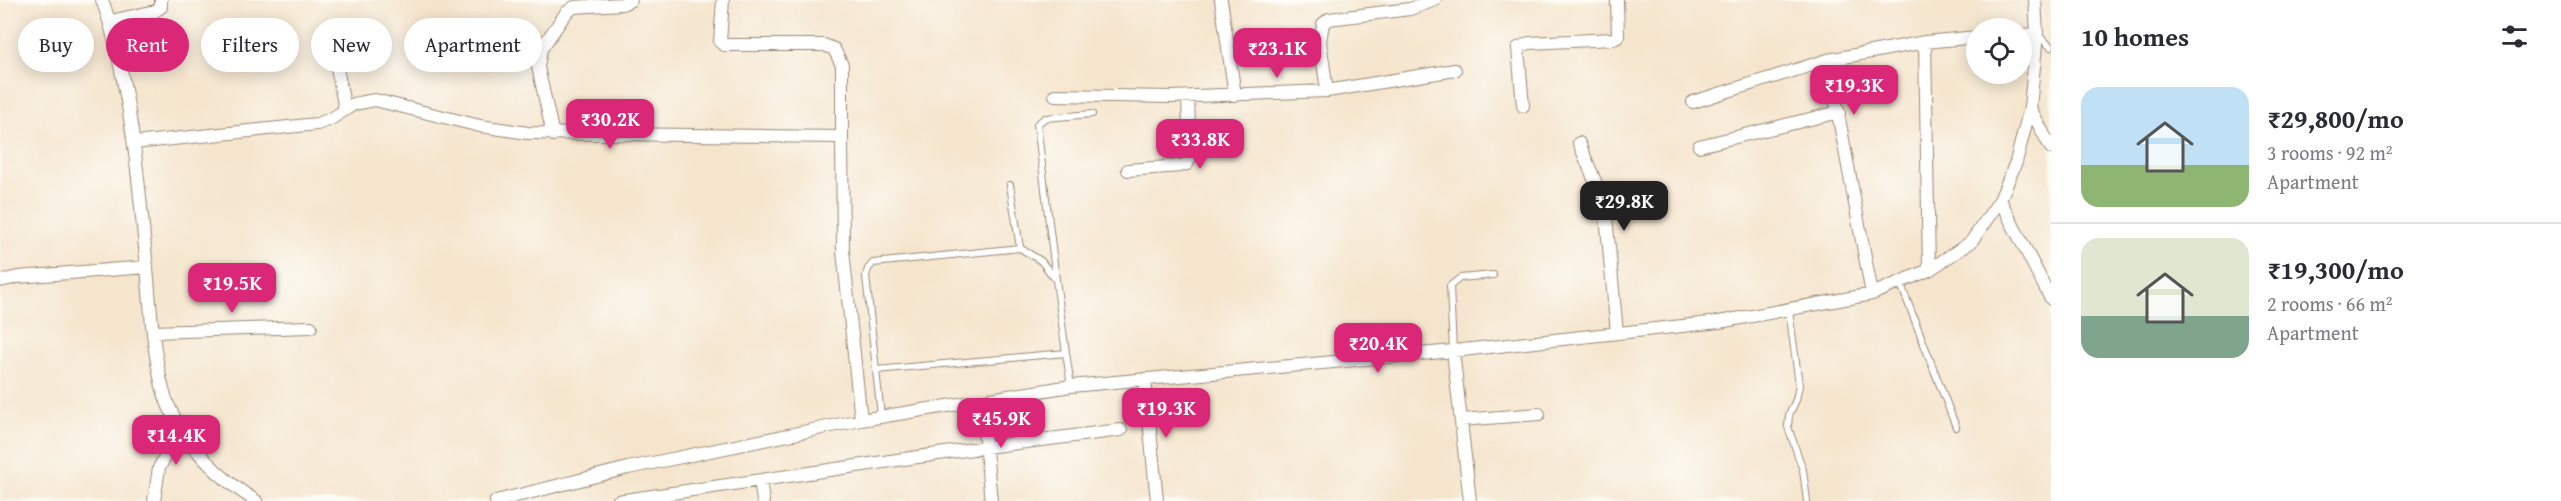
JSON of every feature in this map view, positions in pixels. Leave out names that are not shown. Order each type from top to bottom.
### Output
[{"type":"street","points":[[102,0],[110,18]]},
{"type":"street","points":[[124,18],[156,11],[161,7],[161,0]]},
{"type":"street","points":[[553,135],[538,67],[541,49],[566,13],[574,7],[622,4],[631,0]]},
{"type":"street","points":[[723,0],[719,36],[720,42],[724,45],[824,45],[834,49],[842,65],[843,251],[861,420]]},
{"type":"street","points":[[1221,0],[1235,95]]},
{"type":"street","points":[[1327,91],[1320,41],[1323,24],[1329,19],[1410,9],[1435,0]]},
{"type":"street","points":[[1523,106],[1518,48],[1529,43],[1618,37],[1617,0]]},
{"type":"street","points":[[496,501],[529,497],[628,468],[881,416],[1071,386],[1454,351],[1719,322],[1872,294],[1929,270],[1971,242],[2000,200],[2016,162],[2030,108],[2037,34],[2035,0]]},
{"type":"street","points":[[2032,34],[2037,34]]},
{"type":"street","points":[[1693,102],[1828,60],[1925,42],[1966,38]]},
{"type":"street","points":[[1925,42],[1929,270]]},
{"type":"street","points":[[1828,60],[1872,294]]},
{"type":"street","points":[[1055,95],[1188,97],[1327,91],[1455,70]]},
{"type":"street","points":[[121,72],[134,143],[153,332],[169,406],[180,428],[201,458],[232,486],[256,501]]},
{"type":"street","points":[[338,72],[345,110]]},
{"type":"street","points":[[1128,170],[1187,164],[1190,158],[1188,97]]},
{"type":"street","points":[[134,143],[317,124],[331,119],[360,102],[375,100],[507,131],[553,135],[842,137]]},
{"type":"street","points":[[2030,108],[2051,148]]},
{"type":"street","points":[[1699,146],[1839,112]]},
{"type":"street","points":[[1579,143],[1605,205],[1617,333]]},
{"type":"street","points":[[2000,200],[2051,300]]},
{"type":"street","points":[[0,281],[18,277],[147,267]]},
{"type":"street","points":[[153,332],[311,327]]},
{"type":"street","points":[[1454,351],[1470,501]]},
{"type":"street","points":[[1145,380],[1157,501]]},
{"type":"street","points":[[981,400],[991,501]]},
{"type":"street","points":[[1461,420],[1539,414]]},
{"type":"street","points":[[154,501],[159,468],[180,428]]},
{"type":"street","points":[[618,501],[986,447],[1121,430]]},
{"type":"street","points":[[760,481],[763,501]]},
{"type":"lane","points":[[2037,34],[2051,47]]},
{"type":"lane","points":[[1071,386],[1037,124],[1045,118],[1092,114]]},
{"type":"lane","points":[[1010,185],[1020,248]]},
{"type":"lane","points":[[881,416],[866,276],[873,263],[1020,248],[1041,261],[1056,280]]},
{"type":"lane","points":[[1454,351],[1450,286],[1460,278],[1493,275]]},
{"type":"lane","points":[[1900,282],[1956,427]]},
{"type":"lane","points":[[1789,309],[1799,385],[1796,400],[1789,415],[1788,427],[1803,470],[1807,501]]},
{"type":"lane","points":[[876,369],[1066,353]]}]
